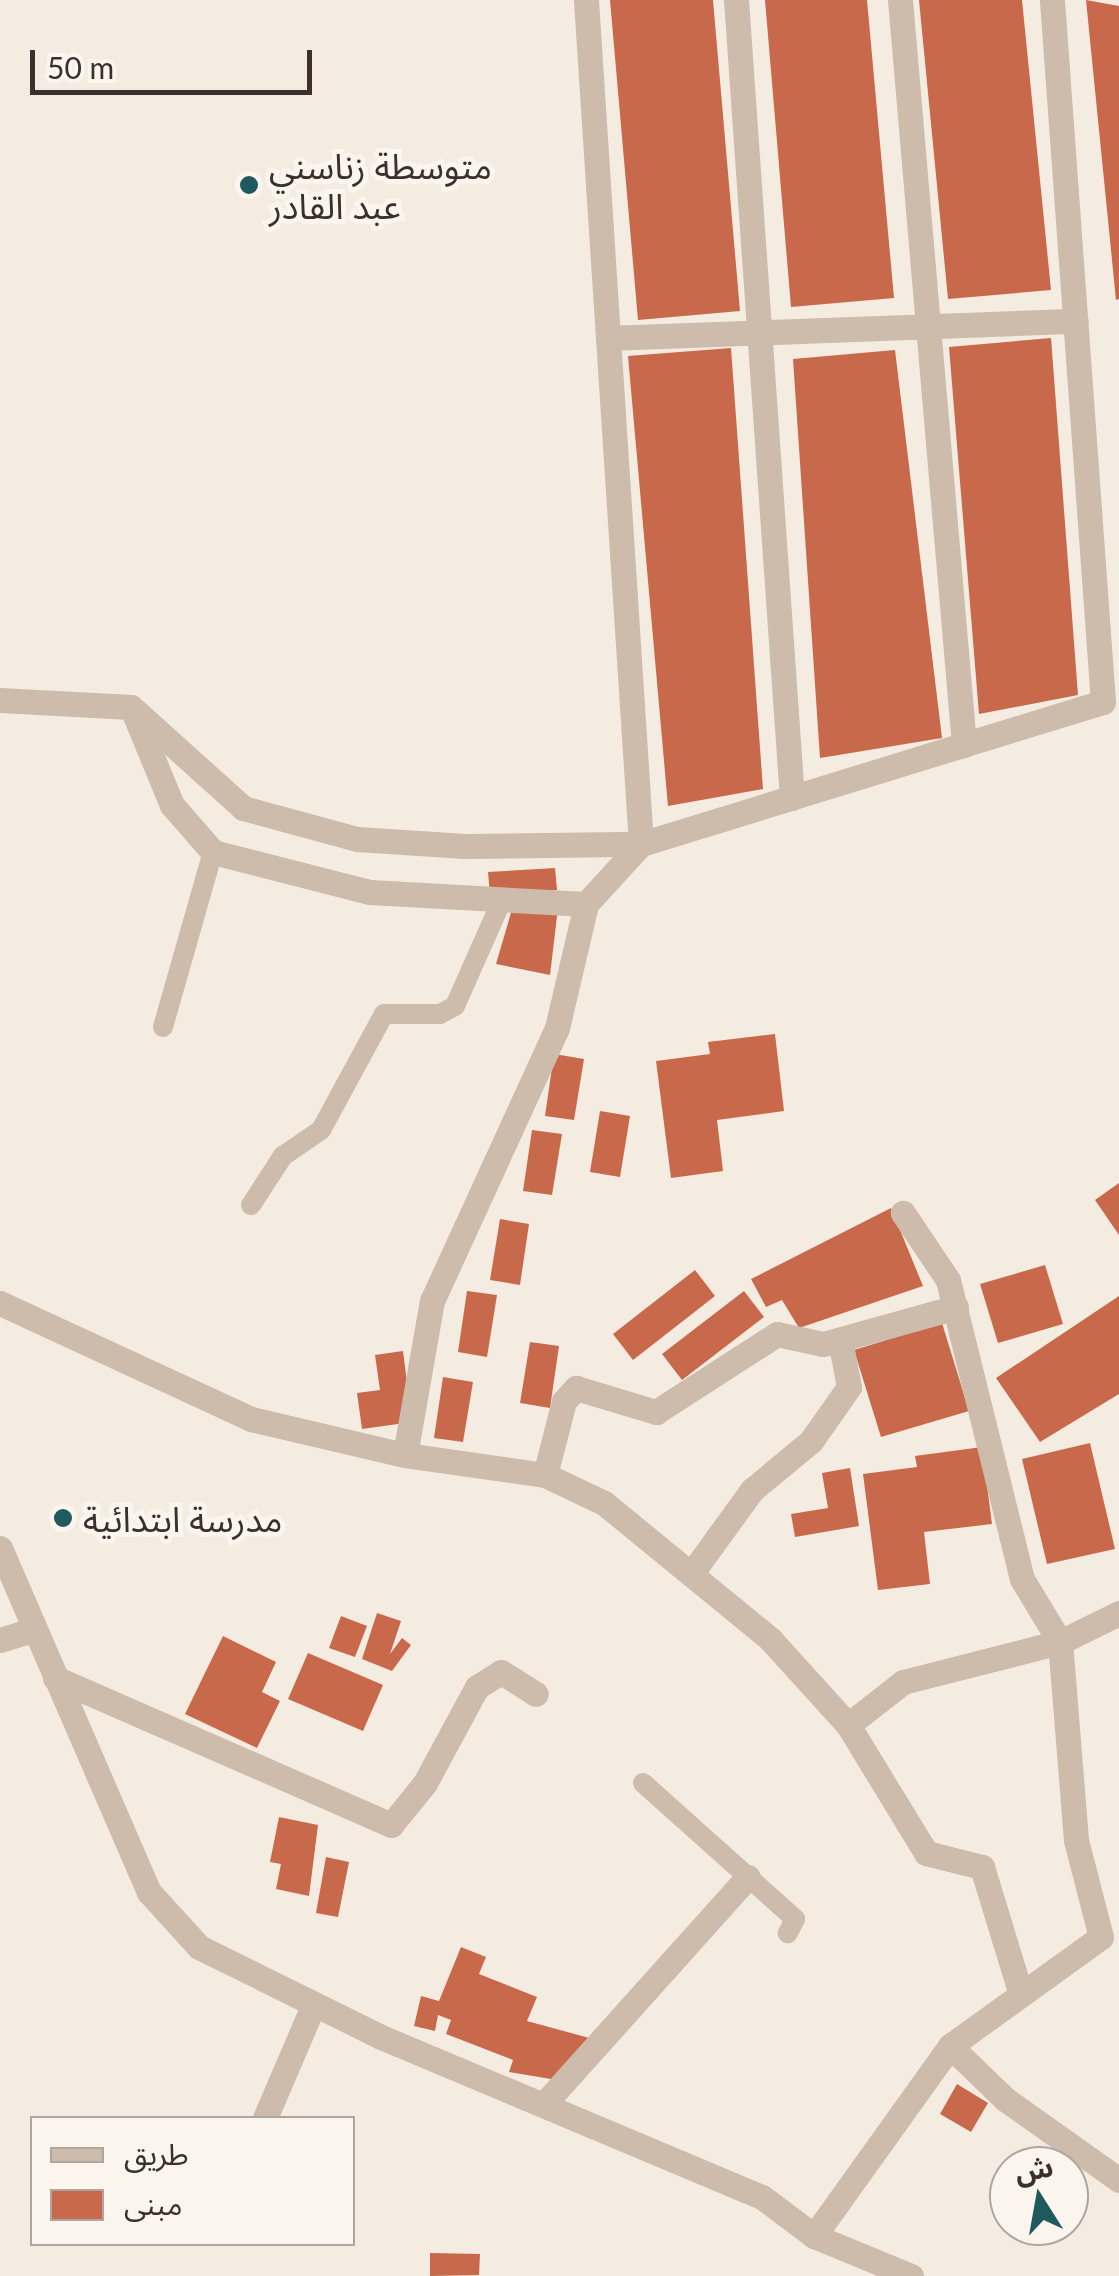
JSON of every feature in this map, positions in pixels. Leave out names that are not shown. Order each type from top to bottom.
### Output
[{"type":"street","points":[[405,1456],[432,1301],[557,1028],[586,904],[640,844],[586,0]]},
{"type":"street","points":[[736,0],[792,798]]},
{"type":"street","points":[[900,0],[964,745]]},
{"type":"street","points":[[0,700],[132,707],[242,808],[357,839],[640,844],[1103,702],[1052,0]]},
{"type":"street","points":[[608,338],[1076,321]]},
{"type":"street","points":[[132,707],[172,804],[213,852],[370,892],[586,904]]},
{"type":"street","points":[[814,2236],[950,2046],[1020,1991],[1110,1932],[1076,1840],[1060,1642],[1022,1579],[948,1280],[902,1213]]},
{"type":"street","points":[[0,1303],[250,1419],[405,1456],[545,1475],[604,1503],[694,1570],[848,1725],[926,1854],[982,1867],[1020,1991]]},
{"type":"street","points":[[545,1475],[564,1401],[576,1388],[656,1412],[777,1334],[814,1344],[956,1307]]},
{"type":"street","points":[[694,1570],[752,1490],[811,1441],[849,1387],[840,1340]]},
{"type":"street","points":[[0,1548],[32,1630],[149,1892],[199,1947],[313,2006],[762,2197],[814,2236],[911,2276]]},
{"type":"street","points":[[848,1725],[903,1682],[1060,1642],[1119,1614]]},
{"type":"street","points":[[0,1640],[32,1630]]},
{"type":"street","points":[[54,1678],[391,1825],[425,1784],[477,1687],[502,1672],[536,1694]]},
{"type":"street","points":[[544,2104],[748,1876]]},
{"type":"street","points":[[266,2116],[313,2006]]},
{"type":"street","points":[[950,2046],[1005,2099],[1119,2180]]},
{"type":"lane","points":[[163,1027],[213,852]]},
{"type":"lane","points":[[251,1205],[283,1156],[321,1130],[384,1014],[440,1014],[455,1006],[502,900]]},
{"type":"lane","points":[[643,1783],[795,1918],[788,1932]]},
{"type":"building","points":[[610,0],[713,0],[740,311],[638,320]]},
{"type":"building","points":[[765,0],[867,0],[894,298],[791,307]]},
{"type":"building","points":[[919,0],[1022,0],[1051,290],[948,299]]},
{"type":"building","points":[[1086,0],[1119,6],[1116,300]]},
{"type":"building","points":[[1051,338],[1078,695],[979,714],[949,347]]},
{"type":"building","points":[[731,348],[763,789],[668,806],[628,356]]},
{"type":"building","points":[[895,350],[942,738],[820,758],[793,359]]},
{"type":"building","points":[[555,868],[557,890],[490,895],[488,872]]},
{"type":"building","points":[[513,906],[558,908],[550,975],[496,964]]},
{"type":"building","points":[[775,1034],[784,1111],[717,1120],[723,1171],[671,1178],[656,1061],[710,1054],[708,1042]]},
{"type":"building","points":[[554,1054],[584,1059],[574,1120],[545,1116]]},
{"type":"building","points":[[600,1111],[630,1116],[620,1177],[590,1172]]},
{"type":"building","points":[[532,1130],[562,1134],[552,1195],[523,1191]]},
{"type":"building","points":[[1119,1183],[1119,1235],[1095,1200]]},
{"type":"building","points":[[891,1208],[923,1286],[799,1328],[782,1300],[766,1307],[751,1279]]},
{"type":"building","points":[[500,1219],[529,1224],[520,1285],[490,1280]]},
{"type":"building","points":[[1045,1265],[1063,1324],[998,1343],[980,1284]]},
{"type":"building","points":[[695,1270],[715,1296],[633,1360],[613,1334]]},
{"type":"building","points":[[467,1291],[497,1295],[487,1357],[458,1352]]},
{"type":"building","points":[[744,1291],[764,1317],[682,1380],[662,1354]]},
{"type":"building","points":[[1119,1296],[1119,1394],[1040,1442],[996,1378]]},
{"type":"building","points":[[942,1323],[969,1411],[881,1437],[854,1350]]},
{"type":"building","points":[[530,1342],[559,1346],[550,1408],[520,1403]]},
{"type":"building","points":[[403,1351],[412,1422],[362,1429],[357,1393],[380,1390],[375,1355]]},
{"type":"building","points":[[443,1377],[473,1382],[463,1442],[434,1438]]},
{"type":"building","points":[[1090,1443],[1115,1549],[1047,1564],[1022,1459]]},
{"type":"building","points":[[982,1447],[992,1524],[924,1532],[930,1584],[878,1590],[863,1474],[917,1467],[915,1456]]},
{"type":"building","points":[[850,1468],[859,1526],[795,1537],[791,1514],[828,1508],[822,1473]]},
{"type":"building","points":[[377,1613],[401,1621],[390,1654],[402,1638],[411,1645],[392,1671],[362,1659]]},
{"type":"building","points":[[341,1616],[367,1626],[355,1657],[329,1648]]},
{"type":"building","points":[[223,1636],[276,1662],[262,1692],[280,1701],[257,1748],[185,1714]]},
{"type":"building","points":[[308,1653],[383,1685],[363,1731],[288,1699]]},
{"type":"building","points":[[279,1817],[318,1825],[309,1896],[276,1889],[281,1864],[270,1862]]},
{"type":"building","points":[[326,1857],[349,1862],[338,1917],[316,1913]]},
{"type":"building","points":[[461,1947],[486,1957],[479,1974],[537,1997],[527,2021],[593,2039],[557,2080],[509,2072],[513,2060],[446,2034],[451,2020],[438,2015],[435,2031],[414,2026],[421,1996],[439,2001]]},
{"type":"building","points":[[957,2084],[988,2103],[971,2132],[940,2114]]},
{"type":"building","points":[[430,2253],[480,2254],[479,2275],[430,2276]]},
{"type":"place","name":"متوسطة زناسني عبد القادر","points":[[249,185]]},
{"type":"place","name":"مدرسة ابتدائية","points":[[63,1518]]}]
